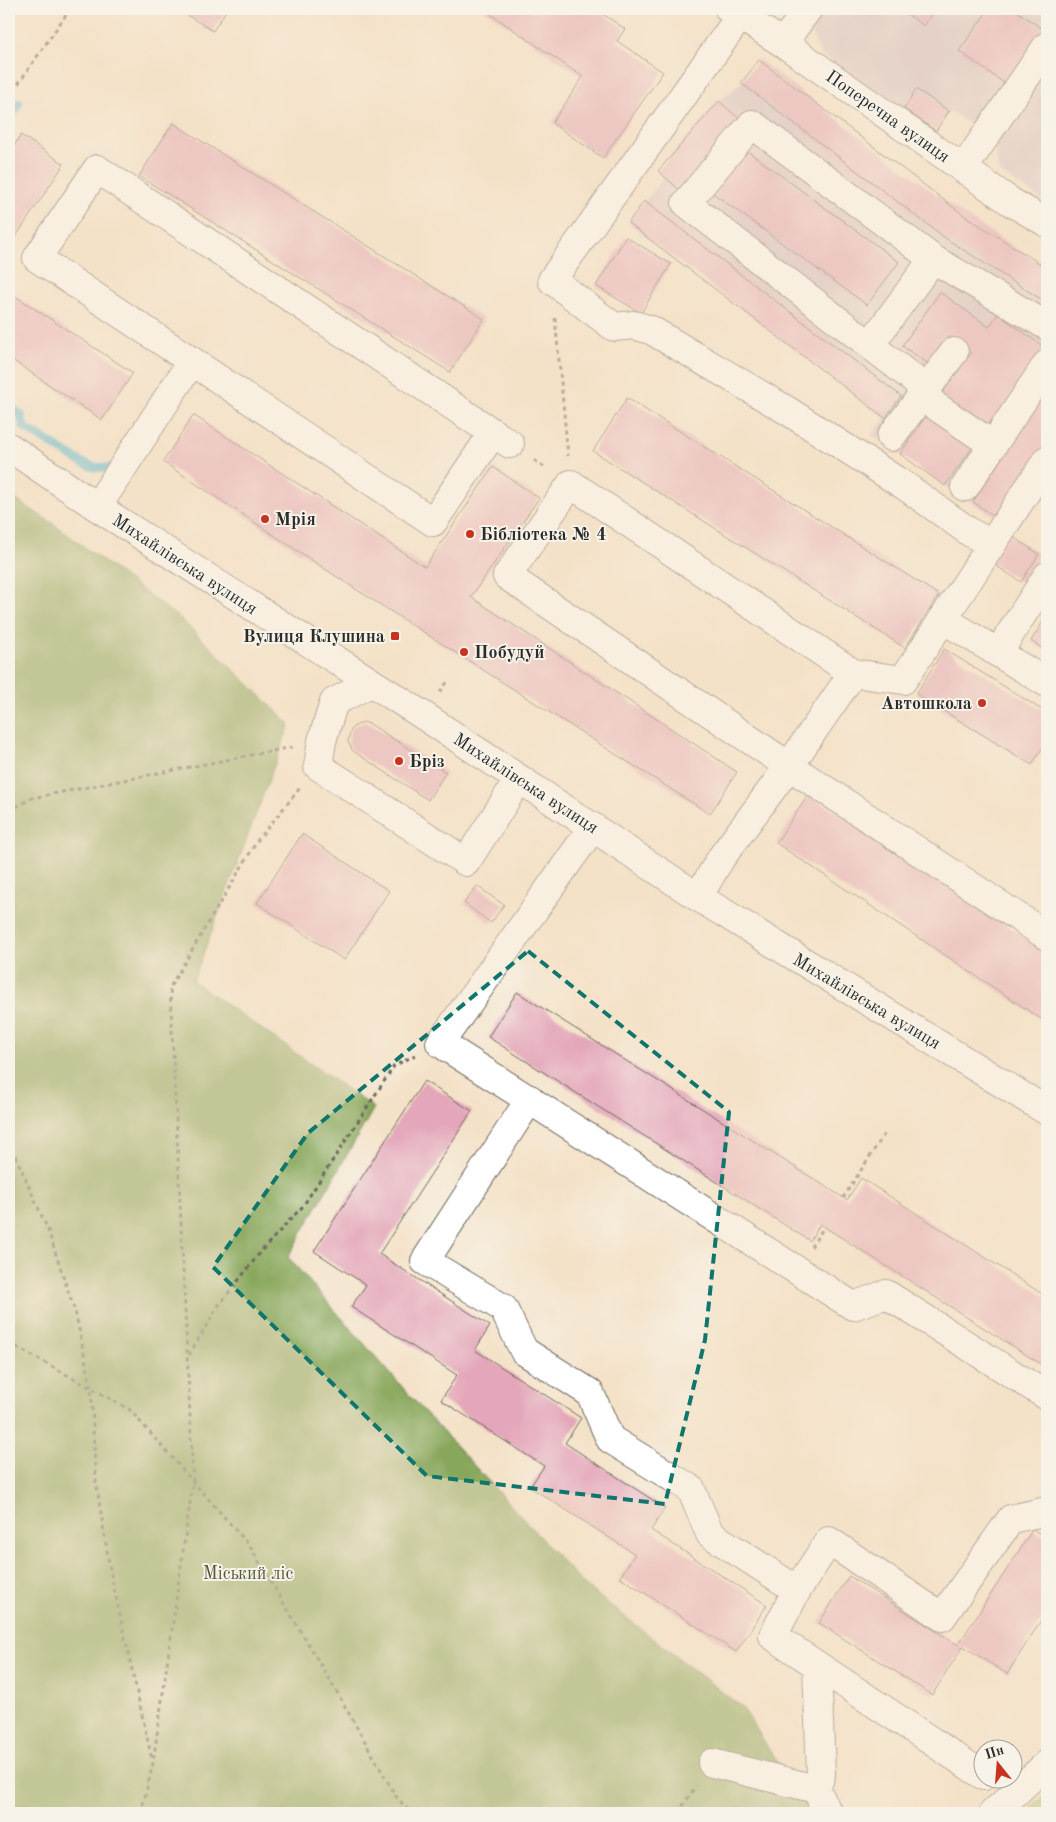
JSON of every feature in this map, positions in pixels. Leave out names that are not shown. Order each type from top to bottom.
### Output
[{"type":"main road","points":[[784,43],[808,9]]},
{"type":"main road","points":[[735,12],[552,280],[614,327],[634,325],[651,330],[781,407],[905,486],[971,533],[992,544]]},
{"type":"main road","name":"Поперечна вулиця","points":[[735,12],[784,43],[1011,202],[1047,223]]},
{"type":"main road","points":[[963,169],[1047,46]]},
{"type":"main road","points":[[992,445],[934,405],[915,380],[686,203],[752,124],[933,259],[1047,326]]},
{"type":"main road","points":[[97,169],[502,439],[433,522],[37,258],[97,169]]},
{"type":"main road","points":[[870,345],[933,259]]},
{"type":"main road","points":[[891,437],[954,352]]},
{"type":"main road","points":[[97,507],[192,361]]},
{"type":"main road","points":[[965,487],[1047,364]]},
{"type":"main road","name":"Михайлівська вулиця","points":[[9,447],[97,507],[593,827],[698,898],[1047,1111]]},
{"type":"main road","points":[[1047,460],[903,680],[853,673],[570,484],[507,576],[789,766],[1047,936]]},
{"type":"main road","points":[[998,653],[1047,576]]},
{"type":"main road","points":[[943,619],[1047,683]]},
{"type":"main road","points":[[698,898],[721,858],[789,766],[853,673]]},
{"type":"main road","points":[[371,683],[334,702],[320,754],[466,862],[519,779]]},
{"type":"main road","points":[[593,827],[440,1043],[853,1306],[886,1294],[1047,1396]]},
{"type":"main road","points":[[530,1099],[425,1261],[503,1308],[524,1351],[590,1393],[610,1439],[691,1489],[710,1534],[797,1590]]},
{"type":"main road","points":[[974,1769],[773,1636],[797,1590],[829,1541],[942,1617],[1011,1519],[1047,1511]]},
{"type":"main road","points":[[817,1666],[821,1775],[816,1789],[828,1813]]},
{"type":"main road","points":[[712,1763],[816,1789]]},
{"type":"main road","points":[[992,1813],[1047,1764]]},
{"type":"main road","points":[[1004,1790],[1013,1796]]},
{"type":"path","points":[[9,97],[70,9]]},
{"type":"path","points":[[552,280],[570,484]]},
{"type":"path","points":[[502,439],[570,484]]},
{"type":"path","points":[[440,692],[448,681]]},
{"type":"path","points":[[9,811],[32,798],[320,754]]},
{"type":"path","points":[[141,1813],[153,1763],[193,1481],[170,987],[257,840],[320,754]]},
{"type":"path","points":[[188,1356],[219,1305],[263,1249],[303,1206],[394,1066],[440,1043]]},
{"type":"path","points":[[843,1198],[885,1133]]},
{"type":"path","points":[[9,1141],[48,1230],[76,1315],[91,1388],[96,1482],[111,1575],[153,1763]]},
{"type":"path","points":[[9,1343],[129,1409],[248,1545],[338,1694],[397,1798],[412,1813]]},
{"type":"highlighted area","points":[[528,951],[729,1112],[705,1340],[665,1504],[427,1476],[213,1267],[308,1133]]},
{"type":"shaded area","points":[[825,9],[1047,9],[1047,203],[998,171],[995,141],[950,111],[936,131],[820,54],[811,29]]},
{"type":"shaded area","points":[[759,60],[965,216],[1047,268],[1047,444],[998,519],[945,486],[872,435],[885,418],[628,223],[664,177],[658,171],[719,101],[741,83]]},
{"type":"green space","name":"Міський ліс","points":[[9,495],[55,525],[182,620],[290,724],[193,981],[374,1108],[288,1257],[411,1397],[583,1584],[743,1708],[810,1813],[9,1813]]},
{"type":"green space","points":[[1047,1794],[1047,1813],[1024,1813]]},
{"type":"building","points":[[177,9],[227,9],[213,31]]},
{"type":"building","points":[[483,9],[595,9],[625,29],[617,41],[663,72],[603,158],[552,123],[583,77]]},
{"type":"building","points":[[900,9],[936,9],[924,26]]},
{"type":"building","points":[[989,9],[1014,9],[1045,31],[1007,85],[959,51]]},
{"type":"building","points":[[759,60],[965,216],[1047,268],[1047,303],[948,240],[741,83]]},
{"type":"building","points":[[916,89],[949,111],[936,131],[904,109]]},
{"type":"building","points":[[719,101],[743,122],[682,192],[658,171]]},
{"type":"building","points":[[173,123],[484,319],[450,372],[139,176]]},
{"type":"building","points":[[21,135],[64,164],[9,247],[9,154]]},
{"type":"building","points":[[742,147],[899,262],[867,305],[710,191]]},
{"type":"building","points":[[644,201],[901,396],[885,418],[628,223]]},
{"type":"building","points":[[626,237],[671,264],[641,313],[596,286]]},
{"type":"building","points":[[9,292],[133,373],[102,420],[9,358]]},
{"type":"building","points":[[940,292],[989,327],[998,314],[1044,347],[986,428],[940,396],[971,353],[948,337],[929,364],[902,346]]},
{"type":"building","points":[[1047,389],[1047,444],[998,519],[973,502]]},
{"type":"building","points":[[627,398],[939,595],[905,648],[593,451]]},
{"type":"building","points":[[928,413],[974,445],[945,486],[900,454]]},
{"type":"building","points":[[193,415],[425,567],[493,467],[539,498],[471,597],[737,772],[710,814],[354,588],[163,462]]},
{"type":"building","points":[[1007,533],[1039,554],[1021,582],[989,561]]},
{"type":"building","points":[[1047,615],[1047,652],[1031,641]]},
{"type":"building","name":"Автошкола","points":[[944,649],[1047,713],[1047,740],[1032,765],[916,694]]},
{"type":"building","name":"Бріз","points":[[363,722],[370,724],[446,772],[428,800],[353,751],[348,742],[350,732],[353,727]]},
{"type":"building","points":[[809,794],[1047,952],[1047,1023],[776,843]]},
{"type":"building","points":[[302,834],[389,891],[344,960],[257,903]]},
{"type":"building","points":[[477,886],[504,905],[491,923],[464,903]]},
{"type":"building","points":[[517,992],[847,1200],[861,1178],[1047,1297],[1047,1368],[820,1224],[810,1241],[488,1037]]},
{"type":"building","points":[[424,1081],[472,1111],[379,1254],[490,1326],[475,1350],[581,1418],[565,1443],[665,1508],[651,1530],[767,1605],[736,1652],[620,1577],[635,1554],[530,1487],[544,1466],[441,1400],[457,1375],[351,1307],[366,1285],[314,1251]]},
{"type":"building","points":[[1033,1529],[1047,1539],[1047,1611],[1007,1674],[963,1646],[932,1695],[819,1623],[849,1576],[958,1645]]},
{"type":"waterway","points":[[9,118],[19,103]]},
{"type":"waterway","points":[[9,406],[21,415],[24,427],[81,462],[93,467],[108,468]]},
{"type":"place","name":"Мрія","points":[[265,519]]},
{"type":"place","name":"Бібліотека № 4","points":[[470,534]]},
{"type":"place","name":"Вулиця Клушина","points":[[395,636]]},
{"type":"place","name":"Побудуй","points":[[464,652]]},
{"type":"place","name":"Автошкола","points":[[982,703]]},
{"type":"place","name":"Бріз","points":[[399,761]]}]
